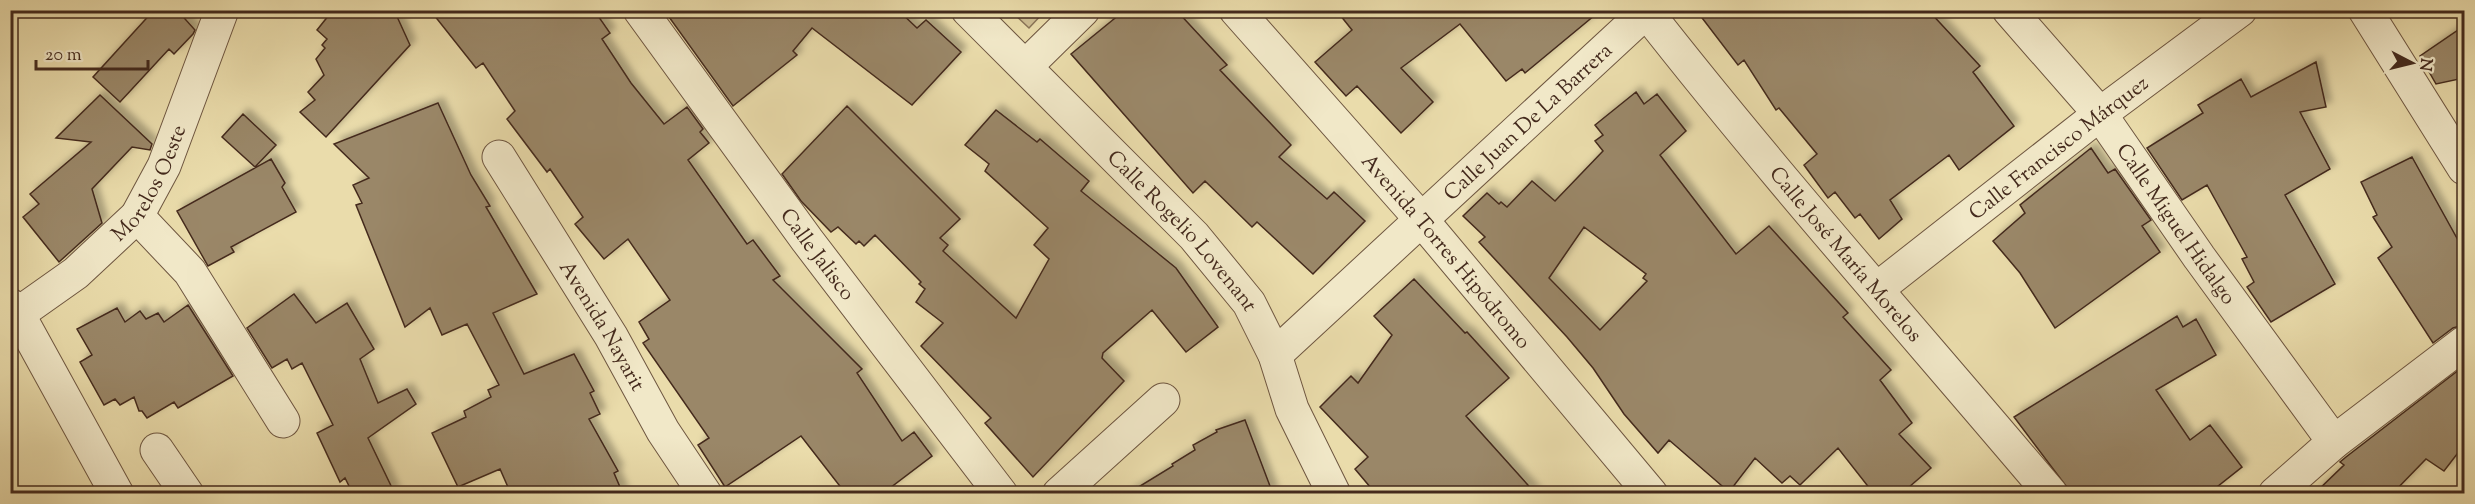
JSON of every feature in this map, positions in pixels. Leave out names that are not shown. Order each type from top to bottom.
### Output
[{"type":"street","name":"Morelos Oeste","points":[[117,494],[14,310],[76,273],[137,216],[164,166],[222,10]]},
{"type":"street","name":"Calle Jalisco","points":[[640,10],[807,240],[1001,494]]},
{"type":"street","name":"Calle Rogelio Lovenant","points":[[968,10],[1194,236],[1249,303],[1275,355],[1292,409],[1334,494]]},
{"type":"street","points":[[1026,66],[1083,10]]},
{"type":"street","name":"Avenida Torres Hipódromo","points":[[1236,10],[1420,218],[1652,494]]},
{"type":"street","name":"Calle Miguel Hidalgo","points":[[2009,10],[2100,114],[2199,257],[2334,442]]},
{"type":"street","name":"Calle Francisco Márquez","points":[[1877,289],[2100,114],[2240,10]]},
{"type":"street","points":[[2365,10],[2464,168]]},
{"type":"street","name":"Calle Juan De La Barrera","points":[[1275,355],[1420,218],[1646,11]]},
{"type":"street","name":"Calle José María Morelos","points":[[1646,11],[1784,184],[1877,289],[2051,494]]},
{"type":"street","name":"Avenida Nayarit","points":[[499,157],[611,336],[663,431],[705,494]]},
{"type":"street","points":[[137,216],[190,272],[283,421]]},
{"type":"street","points":[[2275,494],[2334,442],[2464,343]]},
{"type":"street","points":[[1059,494],[1163,400]]},
{"type":"street","points":[[157,450],[187,494]]},
{"type":"shaded area","points":[[1011,11],[1045,11],[1029,28]]},
{"type":"building","points":[[154,10],[177,10],[195,30],[174,54],[169,49],[120,102],[93,77]]},
{"type":"building","points":[[333,10],[394,10],[410,45],[326,137],[300,112],[315,100],[308,92],[324,75],[316,59],[325,48],[322,45],[327,39],[317,30]]},
{"type":"building","points":[[430,10],[594,10],[610,33],[602,39],[631,83],[664,124],[687,107],[703,129],[700,132],[709,143],[688,160],[747,244],[753,240],[780,276],[773,280],[862,369],[857,373],[902,441],[914,432],[932,456],[882,494],[846,494],[801,436],[725,487],[698,445],[709,438],[643,343],[649,339],[639,322],[670,300],[628,239],[604,259],[575,224],[583,217],[550,169],[547,172],[507,119],[515,111],[483,63],[476,68]]},
{"type":"building","points":[[664,10],[898,10],[917,28],[926,20],[961,52],[912,105],[812,28],[793,51],[797,55],[733,106]]},
{"type":"building","points":[[1125,10],[1176,10],[1227,65],[1220,70],[1291,145],[1279,157],[1327,199],[1334,192],[1365,221],[1313,274],[1257,222],[1252,227],[1205,181],[1193,193],[1071,54]]},
{"type":"building","points":[[1336,10],[1601,10],[1525,73],[1522,69],[1506,81],[1460,24],[1401,68],[1433,102],[1401,133],[1357,86],[1346,96],[1315,62],[1352,30]]},
{"type":"building","points":[[1696,10],[1928,10],[1980,66],[1973,72],[2014,126],[1959,170],[1949,155],[1890,200],[1902,219],[1879,239],[1860,214],[1855,218],[1835,192],[1828,198],[1804,165],[1817,154],[1779,108],[1776,110],[1744,60],[1738,65]]},
{"type":"building","points":[[2464,26],[2464,78],[2436,84],[2420,56]]},
{"type":"building","points":[[2316,62],[2326,107],[2300,112],[2330,169],[2285,195],[2335,284],[2271,322],[2247,287],[2254,282],[2242,259],[2247,257],[2207,185],[2182,200],[2147,148],[2203,113],[2198,105],[2241,79],[2251,97]]},
{"type":"building","points":[[1636,92],[1644,104],[1657,94],[1686,131],[1660,155],[1736,254],[1769,226],[1848,313],[1843,317],[1891,370],[1880,380],[1912,423],[1899,434],[1931,468],[1901,494],[1874,494],[1838,448],[1800,485],[1790,476],[1782,483],[1755,458],[1729,492],[1669,440],[1658,453],[1624,414],[1593,368],[1567,337],[1479,242],[1485,237],[1463,216],[1487,193],[1499,204],[1501,202],[1507,207],[1532,181],[1555,201],[1603,151],[1595,141],[1603,135],[1595,125]],"holes":[[[1584,227],[1646,274],[1643,278],[1647,281],[1600,330],[1549,278]]]},
{"type":"building","points":[[100,95],[152,144],[150,150],[132,147],[92,189],[102,223],[59,262],[23,217],[39,204],[30,194],[91,142],[56,138]]},
{"type":"building","points":[[438,103],[471,175],[490,206],[486,207],[537,294],[493,313],[524,374],[574,354],[594,391],[590,393],[600,414],[589,419],[618,471],[614,473],[623,494],[511,494],[500,469],[458,487],[432,433],[466,417],[464,411],[491,397],[488,390],[499,385],[467,324],[442,335],[430,308],[405,327],[356,205],[362,203],[353,185],[369,178],[334,144]]},
{"type":"building","points":[[847,106],[960,219],[940,238],[948,245],[943,251],[1016,318],[1049,259],[1034,245],[1048,228],[985,171],[989,164],[965,145],[996,110],[1037,142],[1040,139],[1089,181],[1081,191],[1176,268],[1218,327],[1186,352],[1152,310],[1103,353],[1102,358],[1124,381],[1033,477],[985,423],[991,418],[921,346],[943,323],[916,302],[925,289],[919,284],[921,282],[875,235],[864,246],[859,241],[856,244],[838,227],[831,232],[801,201],[782,174]]},
{"type":"building","points":[[243,114],[276,145],[255,167],[222,137]]},
{"type":"building","points":[[2091,148],[2108,173],[2115,169],[2151,220],[2142,226],[2160,252],[2055,328],[2020,273],[1993,241],[2025,213],[2020,205]]},
{"type":"building","points":[[2412,157],[2464,251],[2464,325],[2453,328],[2433,343],[2378,258],[2392,247],[2373,217],[2377,215],[2361,182]]},
{"type":"building","points":[[271,159],[285,183],[282,187],[296,212],[231,247],[234,252],[208,266],[177,211]]},
{"type":"building","points":[[1414,279],[1509,378],[1466,416],[1536,494],[1376,494],[1355,469],[1368,457],[1320,407],[1351,376],[1358,383],[1392,335],[1374,316]]},
{"type":"building","points":[[294,294],[316,323],[347,303],[374,349],[360,359],[378,403],[407,389],[416,404],[368,438],[395,494],[353,494],[345,478],[340,482],[317,433],[333,425],[302,363],[292,369],[287,359],[272,368],[247,328]]},
{"type":"building","points":[[188,305],[233,376],[178,408],[174,402],[147,418],[142,411],[139,411],[134,397],[120,405],[115,399],[104,405],[80,362],[92,355],[77,329],[117,308],[125,322],[140,311],[146,319],[158,313],[164,322]]},
{"type":"building","points":[[2177,316],[2183,327],[2196,319],[2216,355],[2156,390],[2190,440],[2210,425],[2242,467],[2208,494],[2072,494],[2014,417]]},
{"type":"building","points":[[2464,366],[2464,445],[2444,471],[2426,459],[2392,494],[2314,494],[2344,465],[2340,462]]},
{"type":"building","points":[[1245,420],[1273,494],[1127,494],[1173,466],[1172,464],[1195,450],[1193,445],[1217,432],[1216,430]]}]
